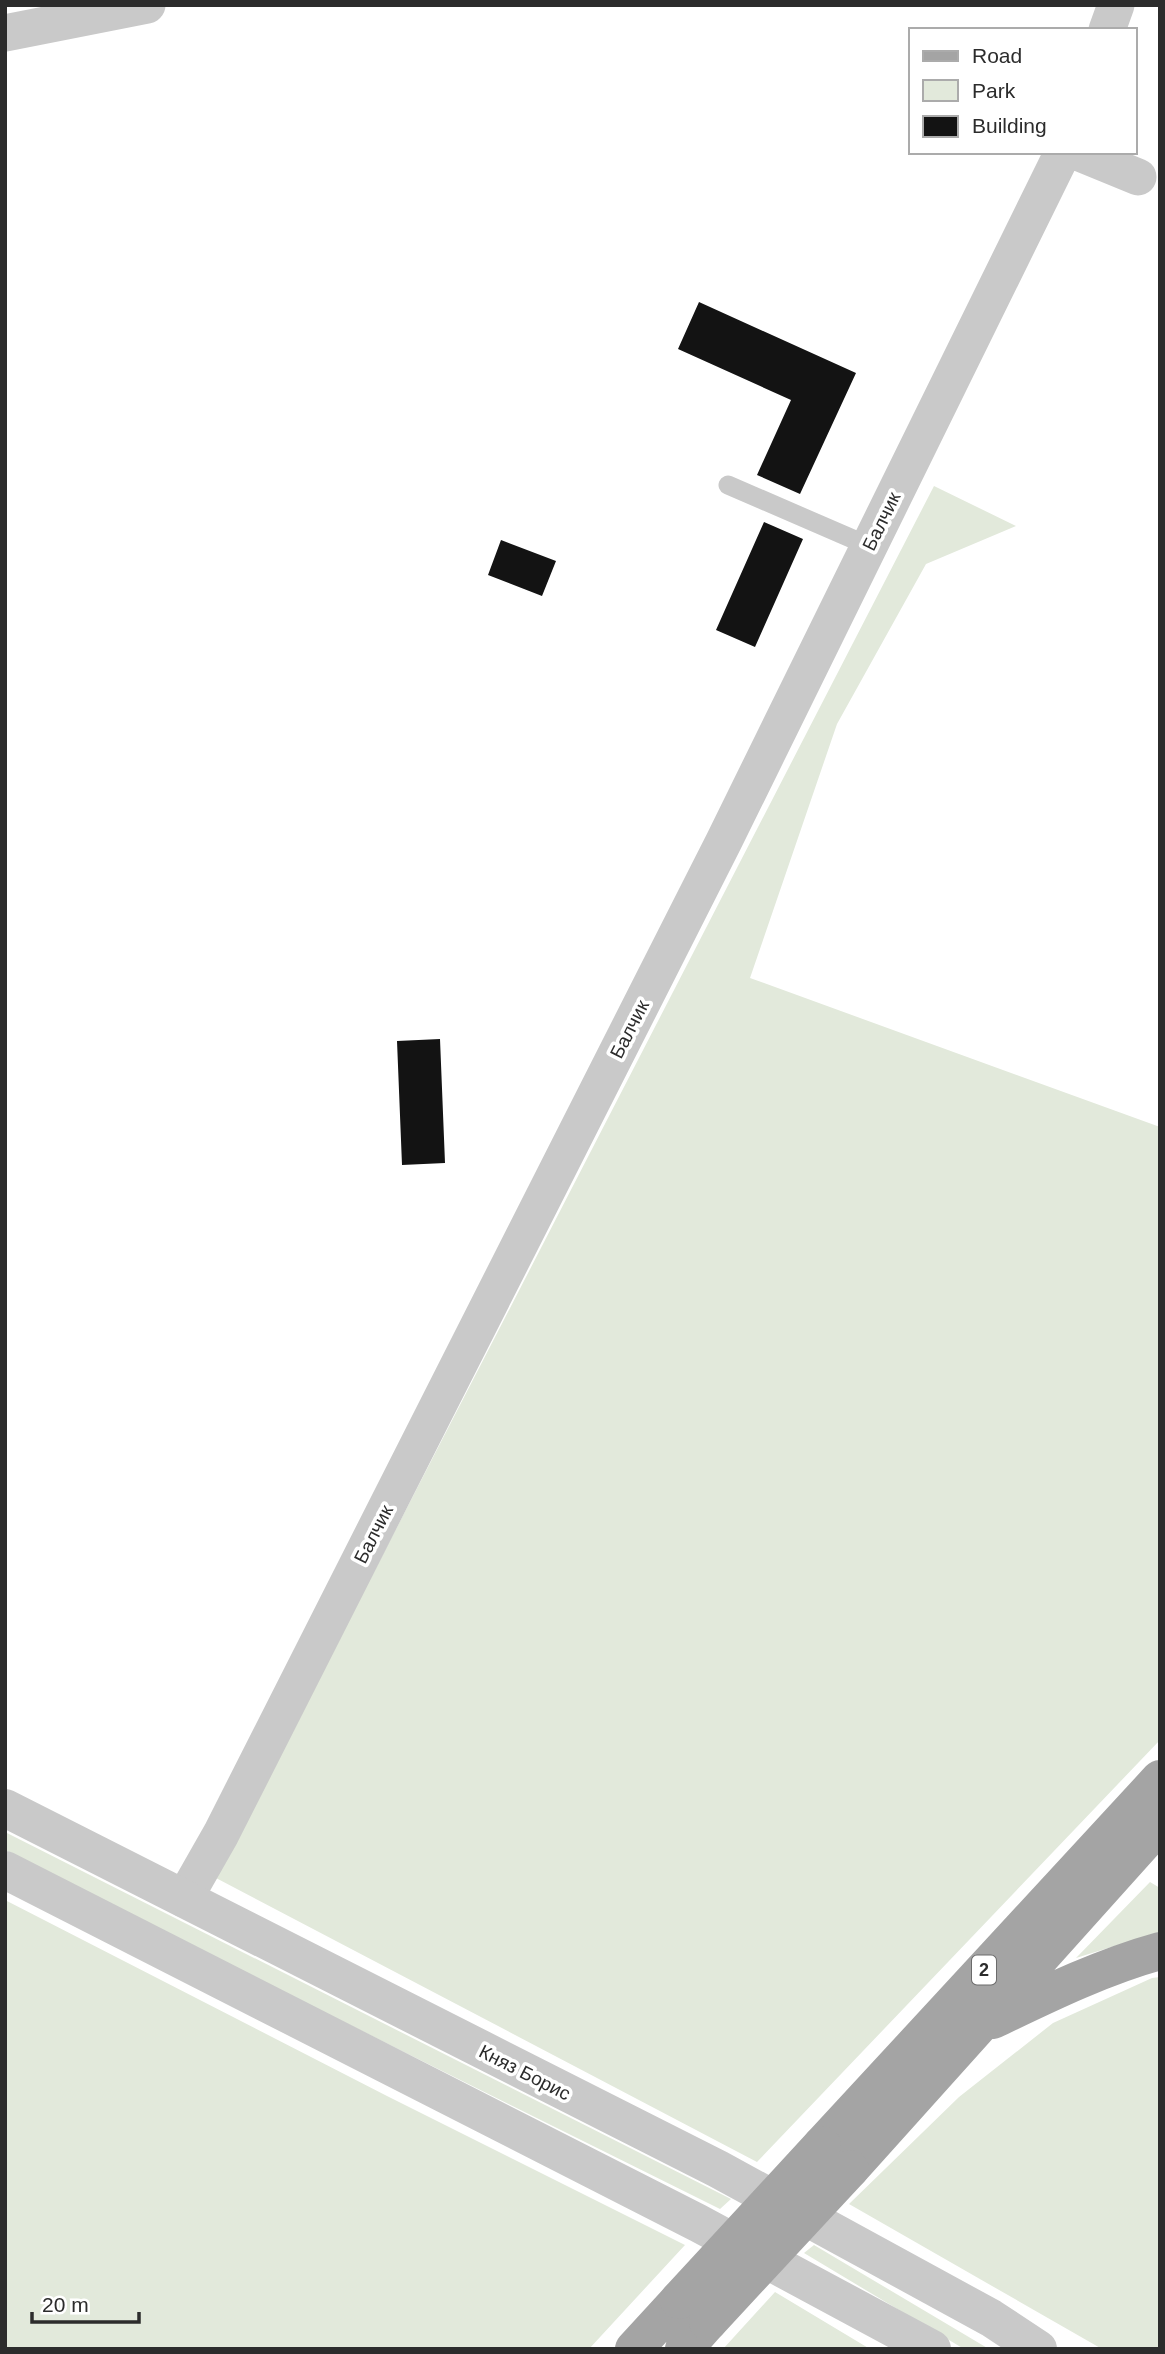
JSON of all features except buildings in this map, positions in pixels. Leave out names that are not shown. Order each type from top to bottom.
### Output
[{"type":"main road","name":"2","points":[[836,2157],[975,2028],[1148,1821]]},
{"type":"main road","name":"2","points":[[634,2349],[690,2324],[836,2157],[1148,1821]]},
{"type":"main road","points":[[975,2028],[1061,1987],[1160,1951]]},
{"type":"street","points":[[5,33],[90,11],[147,5]]},
{"type":"street","points":[[1108,28],[1116,5]]},
{"type":"street","name":"Балчик","points":[[184,1899],[227,1821],[724,841],[1062,154]]},
{"type":"street","points":[[1082,154],[1138,177]]},
{"type":"street","name":"Княз Борис","points":[[5,1808],[718,2169],[991,2318],[1038,2349]]},
{"type":"street","points":[[5,1870],[698,2222],[932,2349]]},
{"type":"lane","points":[[728,485],[869,546]]},
{"type":"green space","points":[[934,486],[1016,526],[926,564],[837,724],[750,978],[1160,1127],[1160,1740],[757,2162],[216,1878]]},
{"type":"green space","points":[[5,1832],[731,2199],[720,2209],[233,1967],[5,1850]]},
{"type":"green space","points":[[1150,1882],[1160,1888],[1160,1932],[1076,1958]]},
{"type":"green space","points":[[5,1900],[685,2245],[589,2349],[5,2349]]},
{"type":"green space","points":[[1160,1977],[1160,2349],[1102,2349],[849,2204],[959,2097],[1053,2023],[1152,1978]]},
{"type":"green space","points":[[814,2245],[989,2349],[964,2349],[804,2253]]},
{"type":"green space","points":[[775,2292],[870,2349],[723,2349]]}]
